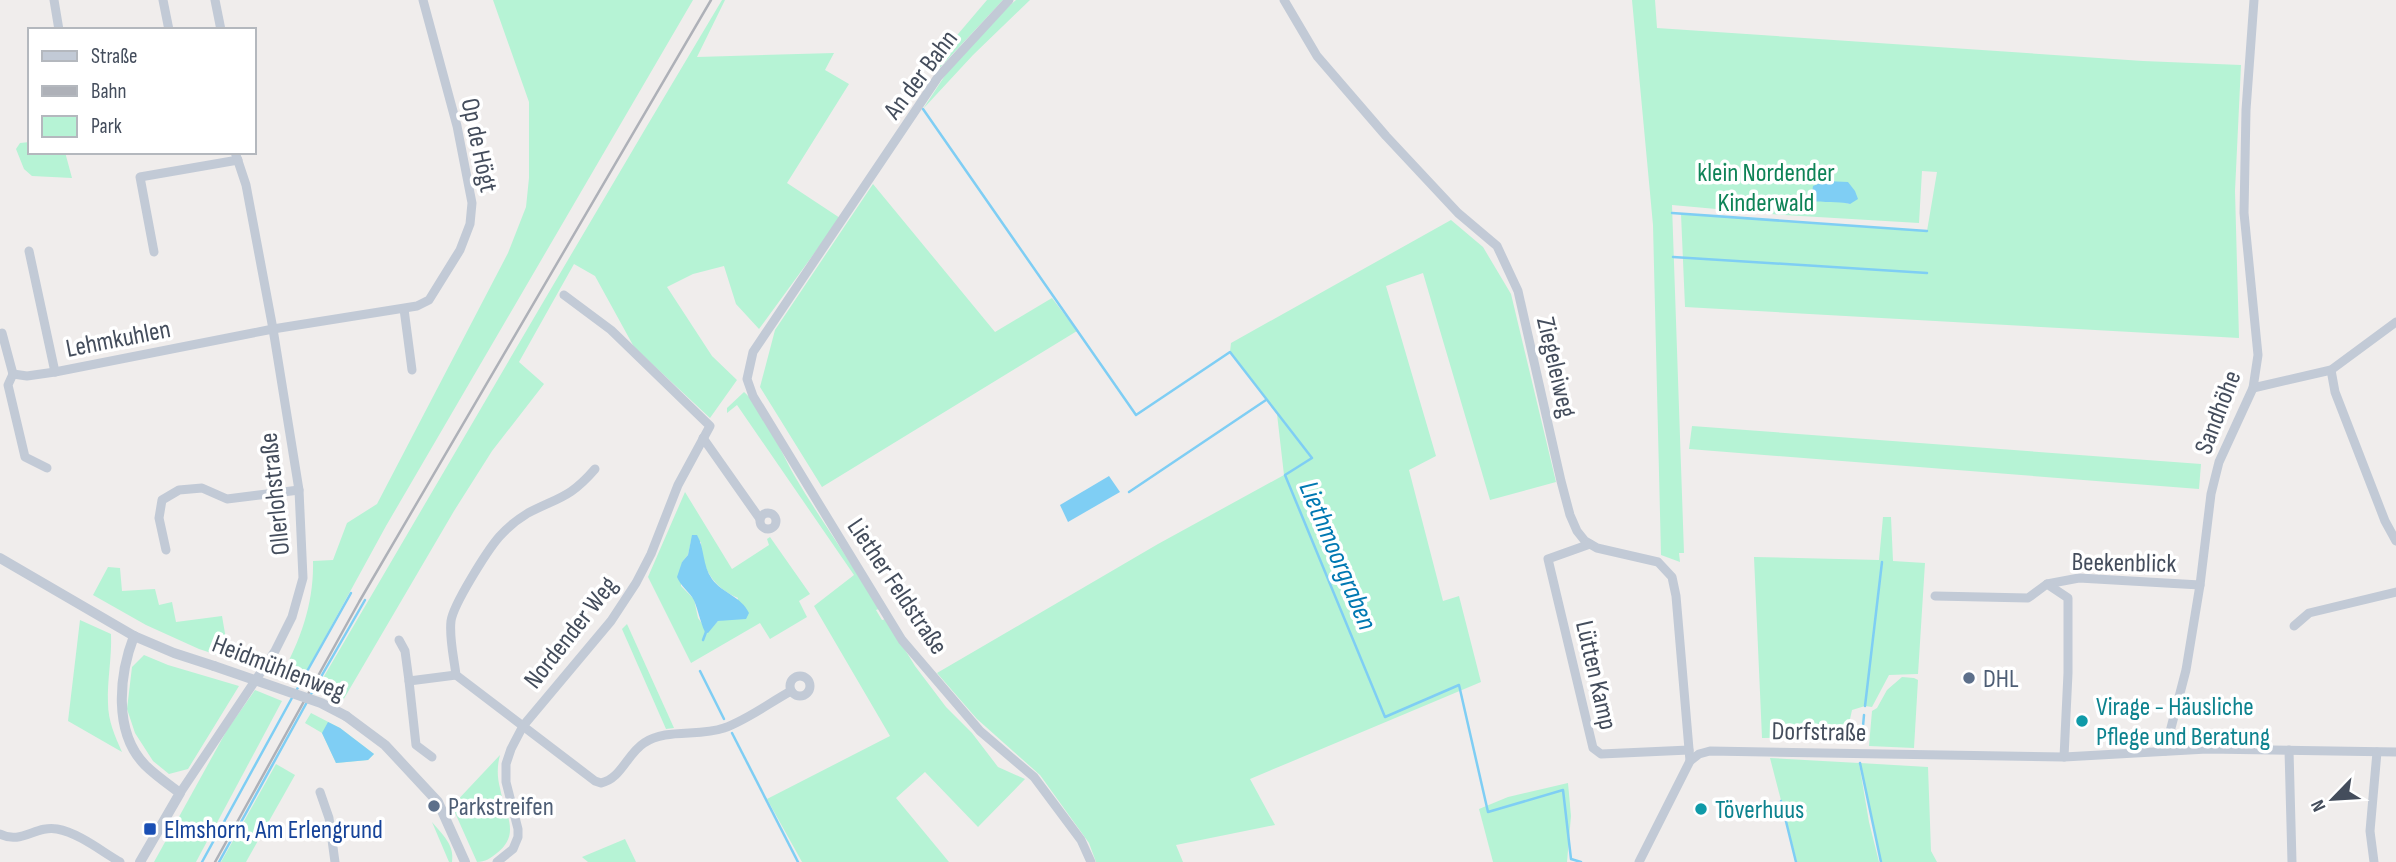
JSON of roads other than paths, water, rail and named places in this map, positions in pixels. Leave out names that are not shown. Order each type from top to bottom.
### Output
[{"type":"street","points":[[54,0],[59,28]]},
{"type":"street","points":[[163,0],[169,28]]},
{"type":"street","points":[[215,0],[221,28]]},
{"type":"street","name":"Op de Högt","points":[[274,330],[417,306],[429,300],[460,250],[470,224],[472,203],[457,126],[424,0]]},
{"type":"street","name":"An der Bahn","points":[[747,379],[753,352],[872,179],[938,77],[1009,0]]},
{"type":"street","name":"Ziegeleiweg","points":[[1284,0],[1317,56],[1386,136],[1458,213],[1497,246],[1518,291],[1570,515],[1577,531],[1590,544]]},
{"type":"street","name":"Sandhöhe","points":[[2165,751],[2186,670],[2211,494],[2219,461],[2253,388],[2258,355],[2244,213],[2246,110],[2254,0]]},
{"type":"street","points":[[154,252],[140,177],[237,155]]},
{"type":"street","name":"Ollerlohstraße","points":[[180,793],[275,651],[292,617],[303,578],[299,490],[274,330],[246,185],[237,155]]},
{"type":"street","points":[[29,251],[55,372]]},
{"type":"street","name":"Nordender Weg","points":[[496,862],[513,849],[518,837],[508,796],[506,764],[511,749],[523,726],[622,605],[651,554],[678,485],[710,426],[611,330],[564,295]]},
{"type":"street","points":[[404,309],[412,370]]},
{"type":"street","points":[[2253,388],[2331,370],[2396,322]]},
{"type":"street","name":"Lehmkuhlen","points":[[13,373],[27,376],[55,372],[274,330]]},
{"type":"street","points":[[2,333],[13,373],[8,385],[25,457],[47,468]]},
{"type":"street","points":[[2331,370],[2335,391],[2385,521],[2396,541]]},
{"type":"street","name":"Liether Feldstraße","points":[[747,379],[753,396],[902,640],[980,731],[1034,777],[1081,840],[1091,862]]},
{"type":"street","points":[[703,438],[760,519]]},
{"type":"street","points":[[456,675],[451,617],[484,558],[509,527],[528,514],[566,497],[595,469]]},
{"type":"street","points":[[166,550],[159,518],[162,500],[180,490],[202,488],[227,499],[299,490]]},
{"type":"street","points":[[1590,544],[1613,554],[1658,562],[1672,577],[1676,596],[1689,756],[1639,862]]},
{"type":"street","name":"Lütten Kamp","points":[[1590,544],[1548,559],[1593,748],[1601,754],[1689,756]]},
{"type":"street","name":"Heidmühlenweg","points":[[0,558],[89,607],[134,636],[174,653],[321,703],[345,716],[387,747],[438,802],[466,862]]},
{"type":"street","name":"Beekenblick","points":[[1935,596],[2028,598],[2047,583],[2079,578],[2200,584]]},
{"type":"street","name":"Beekenblick","points":[[2047,583],[2068,598],[2064,757]]},
{"type":"street","points":[[2294,626],[2309,613],[2396,592]]},
{"type":"street","points":[[134,636],[123,678],[121,699],[129,738],[144,764],[180,793],[140,862]]},
{"type":"street","points":[[399,640],[405,651],[416,745],[432,757]]},
{"type":"street","points":[[409,681],[456,675],[601,783],[612,779],[644,743],[660,736],[703,733],[725,728],[791,691]]},
{"type":"street","name":"Dorfstraße","points":[[1689,756],[1727,750],[2064,757],[2207,749],[2396,752]]},
{"type":"street","points":[[2290,750],[2292,862]]},
{"type":"street","points":[[2374,862],[2370,831],[2377,752]]},
{"type":"street","points":[[320,792],[329,818],[335,862]]},
{"type":"street","points":[[2,838],[19,837],[44,828],[56,828],[120,862]]},
{"type":"water","points":[[1825,181],[1848,182],[1858,199],[1850,204],[1811,201],[1813,186]]},
{"type":"water","points":[[1109,476],[1120,492],[1068,522],[1060,505]]},
{"type":"water","points":[[692,535],[697,535],[700,540],[712,579],[746,607],[749,613],[746,619],[718,621],[708,633],[705,632],[694,600],[677,577],[682,562],[688,555]]},
{"type":"water","points":[[328,722],[374,754],[368,760],[336,763],[322,733]]},
{"type":"waterway","name":"Liethmoorgraben","points":[[923,109],[1136,415],[1230,352],[1312,458],[1285,475],[1385,717],[1459,685],[1488,812],[1563,790],[1571,859],[1581,862]]},
{"type":"waterway","points":[[1672,213],[1927,231]]},
{"type":"waterway","points":[[1673,257],[1927,273]]},
{"type":"waterway","points":[[1129,492],[1266,400]]},
{"type":"waterway","points":[[1865,706],[1882,562]]},
{"type":"waterway","points":[[296,691],[351,593]]},
{"type":"waterway","points":[[310,696],[365,600]]},
{"type":"waterway","points":[[703,640],[706,632]]},
{"type":"waterway","points":[[700,671],[724,719]]},
{"type":"waterway","points":[[202,862],[293,696]]},
{"type":"waterway","points":[[219,862],[307,702]]},
{"type":"waterway","points":[[1862,737],[1864,715]]},
{"type":"waterway","points":[[732,733],[798,862]]},
{"type":"waterway","points":[[1860,763],[1881,862]]},
{"type":"waterway","name":"Liethmoorgraben","points":[[1781,801],[1796,862]]},
{"type":"railway","points":[[215,862],[359,602],[711,0]]},
{"type":"place","name":"DHL","points":[[1969,678]]},
{"type":"place","name":"Virage - Häusliche Pflege und Beratung","points":[[2082,721]]},
{"type":"place","name":"Parkstreifen","points":[[434,806]]},
{"type":"place","name":"Töverhuus","points":[[1701,809]]},
{"type":"place","name":"Elmshorn, Am Erlengrund","points":[[150,829]]},
{"type":"park label","name":"klein Nordender Kinderwald","points":[[1766,187]]}]
